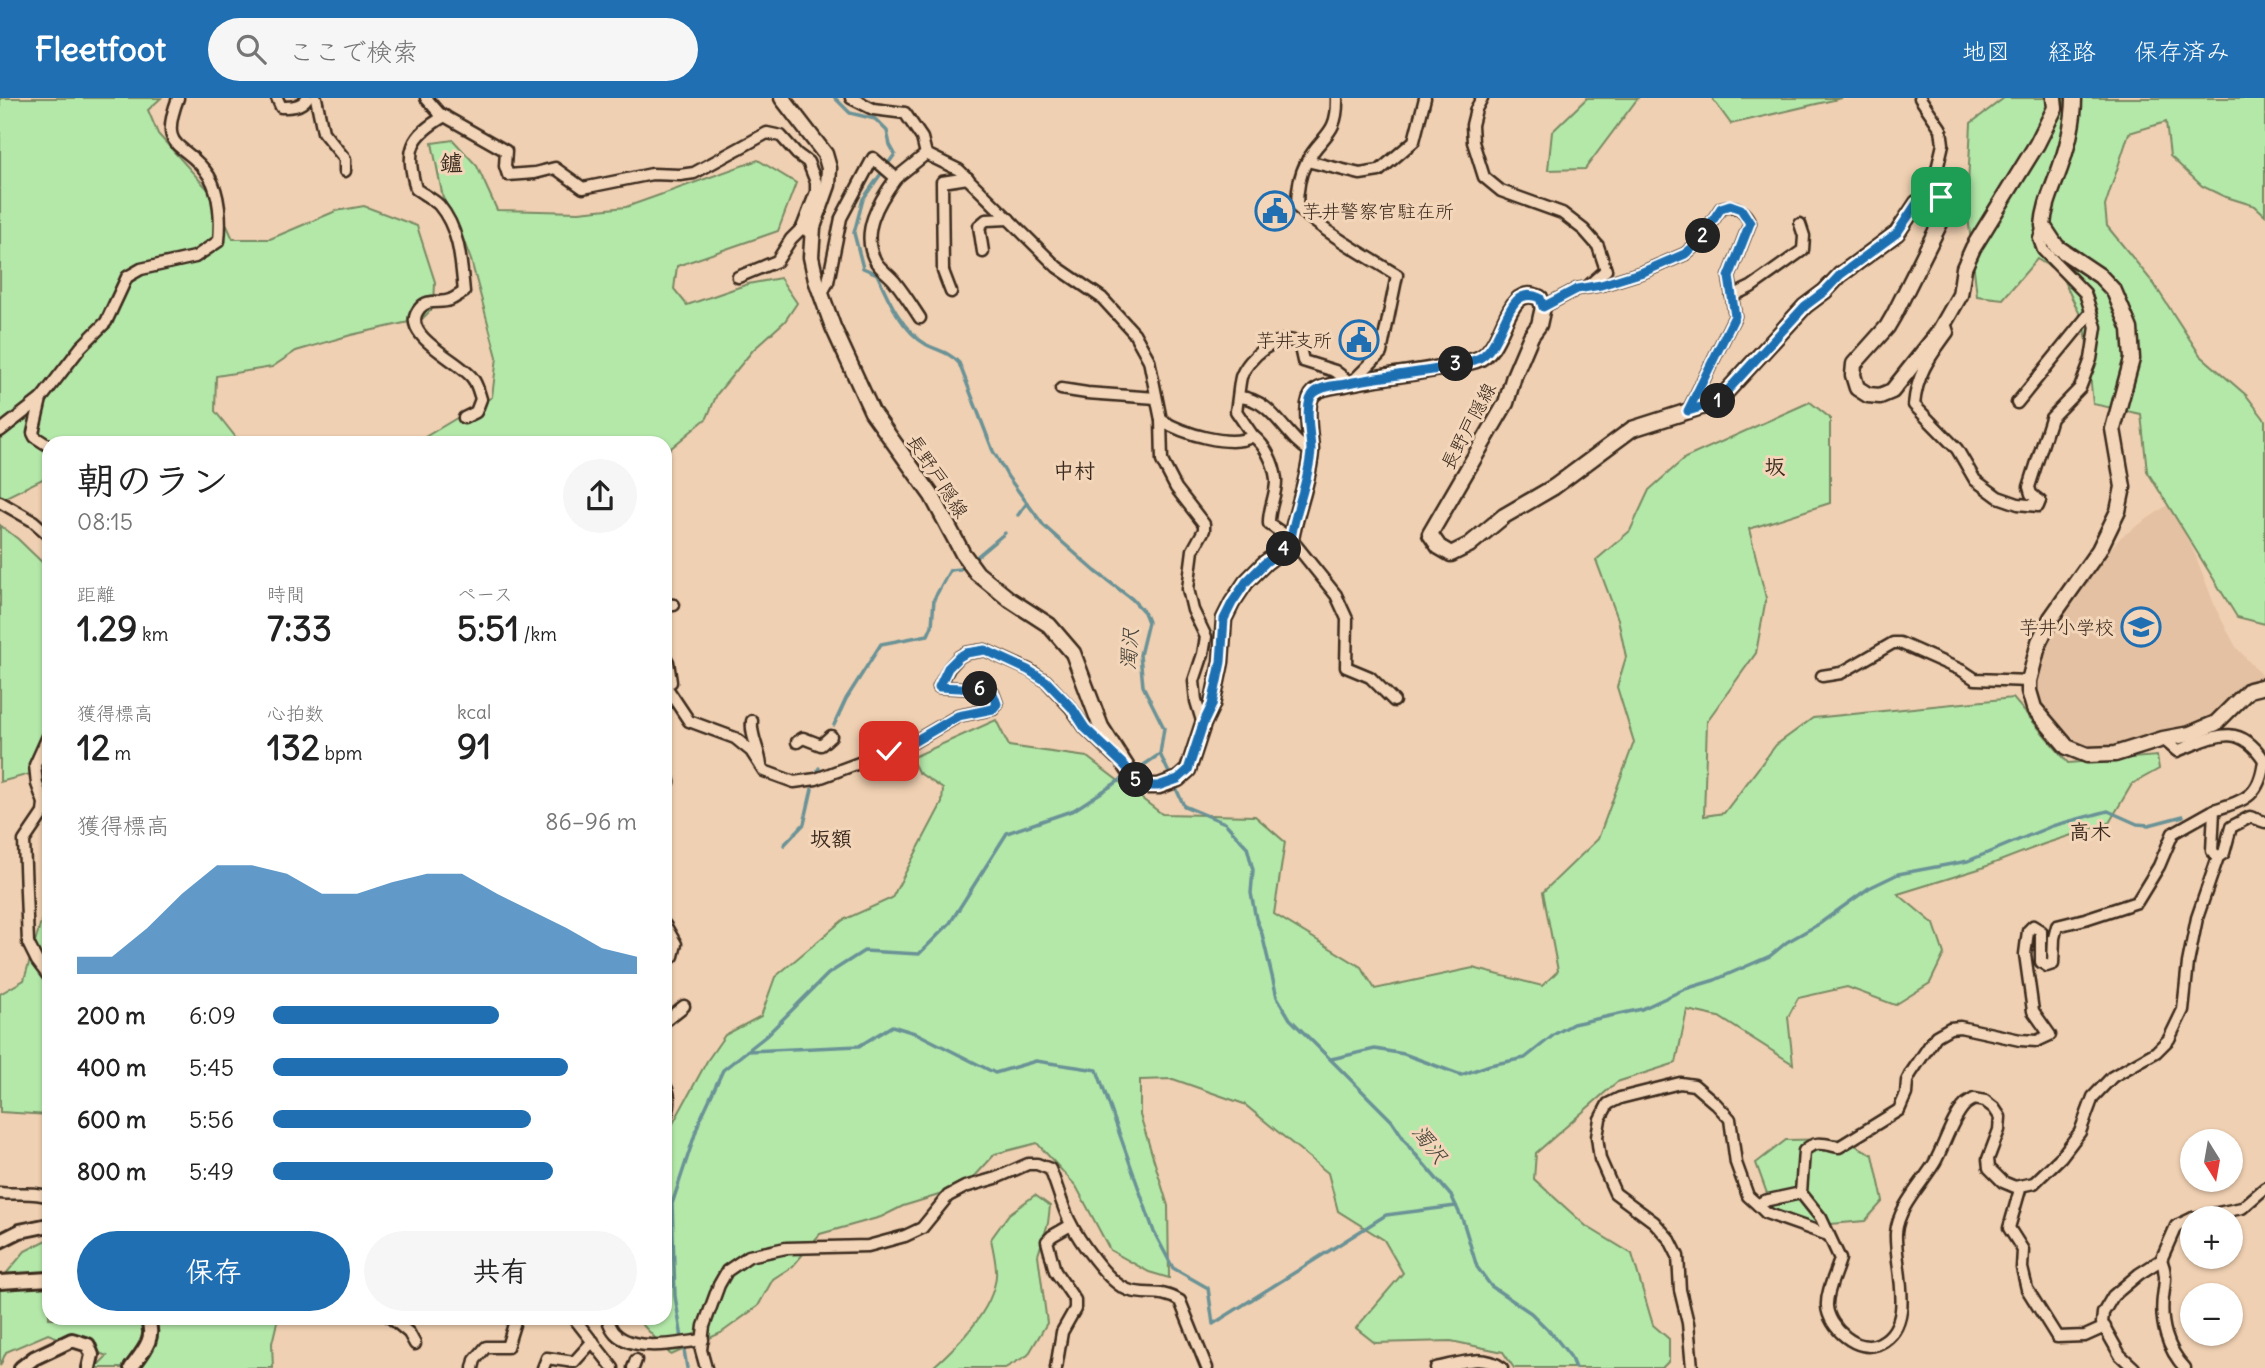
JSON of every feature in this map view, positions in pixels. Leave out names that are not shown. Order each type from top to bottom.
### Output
[{"type":"main road","name":"長野戸隠線","points":[[782,98],[825,154],[829,168],[825,199],[807,231],[811,257],[821,295],[872,412],[942,512],[962,554],[977,573],[1009,599],[1049,625],[1073,653],[1101,727],[1135,779],[1147,786],[1158,786],[1178,779],[1188,770],[1212,705],[1224,637],[1224,619],[1246,582],[1285,548],[1291,539],[1311,452],[1308,402],[1311,395],[1324,387],[1432,370],[1485,357],[1521,296],[1531,294],[1540,298],[1543,307],[1539,325],[1531,336],[1506,402],[1430,534],[1439,547],[1451,554],[1469,545],[1504,516],[1554,487],[1632,429],[1717,402],[1805,306],[1858,261],[1897,233],[1917,203],[1931,195]]},
{"type":"main road","points":[[1931,195],[1941,197],[1944,209],[1942,219],[1887,327],[1854,364],[1853,375],[1857,388],[1868,395],[1880,396],[1892,391],[1908,374],[1944,323],[1960,295],[1965,268],[1973,248],[2037,144],[2055,108],[2054,98]]},
{"type":"main road","points":[[2074,98],[2074,115],[2065,155],[2048,200],[2043,226],[2057,247],[2100,276],[2114,291],[2130,329],[2132,359],[2113,429],[2123,486],[2118,511],[2099,550],[2051,618],[2039,642],[2029,681],[2034,708],[2067,747],[2087,755],[2115,754],[2163,739],[2190,734],[2216,723],[2249,690],[2265,686]]},
{"type":"street","points":[[0,431],[41,399],[81,347],[106,322],[127,276],[141,269],[195,257],[219,241],[221,223],[215,190],[209,176],[170,136],[178,98]]},
{"type":"street","points":[[276,98],[281,107],[293,107],[307,98]]},
{"type":"street","points":[[316,98],[323,132],[345,159],[345,171]]},
{"type":"street","points":[[426,98],[445,117],[506,150],[505,166],[508,175],[555,168],[583,188],[652,174],[694,173],[766,133],[781,136],[808,162],[816,182],[807,231],[791,239],[778,261],[738,277]]},
{"type":"street","points":[[851,98],[873,109],[905,113],[922,138],[926,154]]},
{"type":"street","points":[[1337,98],[1336,122],[1307,161],[1297,187],[1297,207],[1356,251],[1397,275],[1381,353],[1351,383],[1335,371],[1303,361],[1299,343],[1292,340],[1278,342],[1250,360],[1241,379],[1237,411],[1253,436],[1267,448],[1276,481],[1269,524],[1291,539],[1336,595],[1347,619],[1346,667],[1370,677],[1394,701]]},
{"type":"street","points":[[1307,161],[1360,174],[1379,171],[1414,141],[1425,98]]},
{"type":"street","points":[[1482,98],[1472,125],[1473,142],[1484,177],[1501,191],[1563,214],[1584,230],[1598,246],[1606,270],[1588,287]]},
{"type":"street","points":[[1920,98],[1941,129],[1943,144],[1931,195]]},
{"type":"street","points":[[445,117],[430,125],[415,139],[410,158],[416,189],[438,204],[454,230],[464,292],[448,301],[428,302],[418,309],[415,321],[431,347],[473,378],[481,399],[477,412],[464,418]]},
{"type":"street","points":[[920,318],[895,281],[877,263],[872,251],[870,228],[893,175],[926,154]]},
{"type":"street","points":[[926,154],[959,170],[1057,267],[1102,298],[1134,332],[1149,360],[1161,420],[1161,461],[1176,488],[1204,523],[1204,530],[1193,550],[1188,589],[1193,610],[1206,637],[1194,681],[1196,701],[1203,724]]},
{"type":"street","points":[[821,295],[828,282],[845,208],[873,158],[893,175]]},
{"type":"street","points":[[951,292],[943,271],[942,182],[968,178]]},
{"type":"street","points":[[1543,307],[1577,289],[1643,272],[1685,254],[1698,243],[1721,208],[1730,205],[1741,209],[1750,223],[1729,277],[1735,316],[1688,411]]},
{"type":"street","points":[[983,252],[979,226],[986,220],[1009,219]]},
{"type":"street","points":[[1732,296],[1751,287],[1803,250],[1804,236],[1800,225]]},
{"type":"street","points":[[1944,323],[1948,332],[1927,362],[1916,384],[1914,405],[1957,449],[1975,480],[1998,497],[2018,504],[2038,506],[2040,501],[2031,494],[2029,487],[2052,418],[2080,388],[2091,359],[2096,327],[2085,293],[2043,250],[2039,239],[2043,226]]},
{"type":"street","points":[[2017,403],[2091,312]]},
{"type":"street","points":[[1061,389],[1156,398]]},
{"type":"street","points":[[1240,397],[1252,398],[1264,406],[1284,424],[1302,447],[1311,452]]},
{"type":"street","points":[[41,399],[33,433],[35,438],[42,442]]},
{"type":"street","points":[[1161,420],[1185,430],[1235,442],[1253,436]]},
{"type":"street","points":[[0,502],[33,521],[42,529]]},
{"type":"street","points":[[1822,676],[1841,673],[1893,643],[1900,643],[1975,679],[2029,681]]},
{"type":"street","points":[[672,693],[689,721],[736,738],[751,751],[764,771],[794,782],[816,779],[910,744],[958,716],[993,709],[997,704],[993,693],[980,689],[939,687],[948,668],[959,657],[985,650],[1046,681],[1072,708],[1085,728],[1125,766]]},
{"type":"street","points":[[752,721],[751,730],[761,753],[762,767]]},
{"type":"street","points":[[797,742],[803,738],[821,745],[831,736]]},
{"type":"street","points":[[2163,739],[2177,751],[2223,736],[2240,736],[2252,743],[2264,760],[2262,779],[2254,792],[2243,801],[2214,810],[2173,834],[2159,866],[2137,902],[2057,926],[2053,964],[2041,962],[2041,931],[2033,926],[2028,930],[2025,954],[2033,1011],[2050,1035],[2036,1041],[2020,1040],[1961,1027],[1950,1028],[1937,1035],[1907,1081],[1906,1094],[1899,1111],[1839,1147],[1819,1143],[1811,1144],[1804,1151],[1801,1193],[1821,1217],[1840,1259],[1827,1304],[1829,1314],[1844,1337],[1856,1345],[1868,1348],[1891,1337],[1901,1312],[1896,1231],[1907,1204],[1935,1162],[1964,1106],[1974,1099],[1985,1101],[2000,1116],[1999,1130],[1987,1159],[1989,1168],[2003,1182],[2015,1187],[2034,1183],[2061,1157],[2080,1132],[2093,1097],[2112,1077],[2156,1052],[2169,1039],[2183,1010],[2188,963],[2197,918],[2218,857],[2224,853],[2231,827],[2250,817],[2265,822]]},
{"type":"street","points":[[42,748],[34,765],[42,795]]},
{"type":"street","points":[[2214,810],[2211,851],[2218,857]]},
{"type":"street","points":[[42,814],[24,841],[28,943],[42,968]]},
{"type":"street","points":[[672,937],[676,944],[672,957]]},
{"type":"street","points":[[672,1015],[684,1006]]},
{"type":"street","points":[[1692,1368],[1688,1323],[1680,1290],[1678,1256],[1670,1240],[1654,1222],[1615,1193],[1600,1159],[1597,1137],[1600,1119],[1608,1104],[1620,1098],[1680,1083],[1694,1085],[1730,1119],[1735,1163],[1748,1195],[1766,1213],[1828,1235]]},
{"type":"street","points":[[706,1368],[701,1349],[704,1326],[719,1285],[727,1272],[749,1256],[786,1248],[868,1246],[905,1236],[922,1228],[947,1196],[1028,1164],[1050,1169],[1072,1225],[1102,1268],[1115,1281],[1126,1289],[1163,1292],[1180,1301],[1207,1368]]},
{"type":"street","points":[[2021,1186],[2010,1228],[2023,1250],[2022,1268],[2028,1289],[2047,1324],[2057,1337],[2085,1336],[2105,1327]]},
{"type":"street","points":[[2243,1207],[2265,1188]]},
{"type":"street","points":[[0,1193],[21,1195],[36,1192],[42,1194]]},
{"type":"street","points":[[1758,1205],[1764,1201],[1801,1193]]},
{"type":"street","points":[[2134,1368],[2120,1355],[2102,1322],[2104,1313],[2113,1296],[2161,1260],[2176,1226],[2180,1224]]},
{"type":"street","points":[[1056,1368],[1062,1332],[1075,1309],[1075,1300],[1055,1271],[1047,1241],[1072,1225]]},
{"type":"street","points":[[0,1241],[20,1231],[42,1226]]},
{"type":"street","points":[[2161,1260],[2166,1272],[2163,1301],[2168,1345],[2185,1368]]},
{"type":"street","points":[[0,1282],[42,1279]]},
{"type":"street","points":[[131,1368],[148,1346],[149,1325]]},
{"type":"street","points":[[399,1325],[409,1333],[415,1344]]},
{"type":"street","points":[[473,1368],[475,1360],[486,1347],[507,1347],[514,1325]]},
{"type":"street","points":[[580,1325],[613,1368]]},
{"type":"street","points":[[610,1325],[613,1332],[622,1339],[647,1346],[703,1340]]},
{"type":"street","points":[[21,1368],[34,1358],[72,1340],[88,1345],[92,1356],[89,1368]]},
{"type":"street","points":[[543,1368],[547,1358],[574,1362],[593,1341]]},
{"type":"street","points":[[1436,1368],[1482,1359],[1492,1361],[1502,1368]]},
{"type":"shaded area","name":"芋井小学校","points":[[2169,504],[2195,554],[2216,609],[2236,647],[2264,678],[2253,682],[2208,721],[2195,728],[2133,745],[2088,750],[2069,740],[2040,702],[2038,681],[2045,643],[2097,564],[2121,537]]},
{"type":"green space","points":[[0,98],[161,98],[148,110],[158,134],[213,195],[233,239],[270,239],[336,211],[364,206],[417,226],[435,282],[434,307],[422,319],[296,351],[272,367],[216,376],[215,411],[235,436],[42,436],[42,479],[0,500]]},
{"type":"green space","points":[[1587,98],[1638,98],[1585,169],[1548,170],[1552,132]]},
{"type":"green space","points":[[1712,98],[1842,98],[1731,124]]},
{"type":"green space","points":[[2004,98],[2265,98],[2265,215],[2255,206],[2202,186],[2170,156],[2166,122],[2129,133],[2105,206],[2107,226],[2154,284],[2200,355],[2246,395],[2265,420],[2265,624],[2237,617],[2147,471],[2141,414],[2093,404],[2085,325],[2060,273],[2037,259],[2003,299],[1977,296],[1967,207],[1971,123]]},
{"type":"green space","points":[[453,140],[477,166],[497,210],[579,212],[626,207],[758,160],[796,183],[778,231],[677,266],[674,289],[687,305],[748,284],[780,278],[797,303],[785,321],[753,350],[717,394],[707,418],[672,447],[672,436],[427,436],[492,397],[497,357],[471,260],[457,223],[443,198],[432,143]]},
{"type":"green space","points":[[1810,402],[1830,418],[1830,503],[1749,529],[1766,598],[1756,653],[1707,721],[1704,816],[1724,813],[1776,745],[1813,718],[2013,698],[2068,763],[2157,756],[2159,769],[2132,784],[2109,823],[1979,869],[1898,894],[1934,924],[1944,954],[1930,983],[1895,1005],[1847,987],[1798,998],[1788,1017],[1793,1064],[1719,1017],[1687,1010],[1676,1063],[1617,1082],[1536,1153],[1534,1179],[1586,1226],[1632,1254],[1653,1325],[1669,1339],[1669,1361],[1662,1368],[1514,1368],[1503,1352],[1451,1341],[1375,1343],[1356,1328],[1403,1273],[1384,1240],[1338,1211],[1328,1173],[1244,1104],[1173,1079],[1140,1080],[1140,1115],[1168,1206],[1169,1278],[1149,1272],[1110,1250],[1076,1186],[1037,1143],[995,1154],[965,1187],[903,1206],[881,1217],[820,1234],[793,1266],[773,1279],[758,1306],[721,1333],[671,1355],[643,1325],[672,1325],[672,1125],[707,1061],[725,1035],[761,1016],[775,977],[843,920],[892,898],[942,803],[943,789],[918,772],[911,758],[996,720],[1009,746],[1087,757],[1162,814],[1255,816],[1285,842],[1274,914],[1361,967],[1375,989],[1473,968],[1542,986],[1558,971],[1543,892],[1598,839],[1634,742],[1617,687],[1626,657],[1618,619],[1596,560],[1630,531],[1649,490],[1685,458]]},
{"type":"green space","points":[[0,525],[42,562],[42,771],[0,782]]},
{"type":"green space","points":[[42,921],[42,1115],[0,1112],[0,994],[24,980]]},
{"type":"green space","points":[[1844,1139],[1873,1155],[1883,1201],[1865,1221],[1796,1227],[1773,1210],[1756,1163],[1786,1140]]},
{"type":"green space","points":[[1035,1195],[1050,1206],[1048,1223],[1038,1255],[1047,1323],[1028,1355],[1005,1368],[932,1368],[972,1327],[988,1302],[996,1276],[991,1239],[1009,1214]]},
{"type":"green space","points":[[42,1242],[42,1325],[276,1325],[272,1343],[273,1368],[95,1368],[107,1356],[48,1334],[6,1352],[0,1366],[0,1281],[25,1251]]},
{"type":"waterway","name":"濁沢","points":[[835,98],[850,113],[875,119],[887,131],[895,154],[863,199],[854,233],[863,268],[877,274],[897,314],[910,332],[959,363],[993,451],[1008,477],[1044,526],[1144,612],[1148,622],[1140,655],[1143,686],[1164,728],[1160,754],[1171,777]]},
{"type":"waterway","points":[[1018,515],[1027,503]]},
{"type":"waterway","points":[[974,559],[1005,533]]},
{"type":"waterway","points":[[834,725],[846,699],[881,644],[928,635],[932,626],[934,599],[950,570],[964,566]]},
{"type":"waterway","points":[[1135,771],[1160,754]]},
{"type":"waterway","points":[[687,1368],[675,1296],[672,1204],[699,1122],[723,1070],[766,1036],[828,974],[864,951],[919,954],[950,923],[1007,833],[1074,810],[1128,775]]},
{"type":"waterway","name":"濁沢","points":[[1174,784],[1184,806],[1225,823],[1247,847],[1253,870],[1251,893],[1256,919],[1277,997],[1290,1019],[1392,1121],[1410,1148],[1452,1197],[1463,1221],[1477,1267],[1491,1286],[1531,1313],[1554,1336],[1570,1356],[1575,1368]]},
{"type":"waterway","points":[[784,845],[804,824],[812,789]]},
{"type":"waterway","points":[[1331,1059],[1375,1049],[1404,1054],[1461,1075],[1490,1065],[1525,1058],[1555,1034],[1573,1024],[1642,1009],[1770,956],[1869,888],[1898,874],[1968,861],[2052,826],[2108,811],[2137,824],[2149,825],[2183,816]]},
{"type":"waterway","points":[[747,1051],[859,1046],[892,1026],[918,1034],[995,1073],[1036,1061],[1097,1070],[1154,1232],[1173,1268],[1208,1288],[1213,1324],[1386,1215],[1456,1206]]},
{"type":"place","name":"芋井警察官駐在所","points":[[1275,211]]},
{"type":"place","name":"芋井支所","points":[[1359,340]]},
{"type":"place","name":"芋井小学校","points":[[2141,627]]},
{"type":"district","name":"鑪","points":[[451,162]]},
{"type":"district","name":"坂","points":[[1775,466]]},
{"type":"district","name":"中村","points":[[1074,470]]},
{"type":"district","name":"高木","points":[[2090,831]]},
{"type":"district","name":"坂額","points":[[831,838]]},
{"type":"route","points":[[889,751],[910,744],[958,716],[993,709],[997,704],[993,693],[980,689],[939,687],[948,668],[959,657],[985,650],[1046,681],[1072,708],[1085,728],[1135,779],[1147,786],[1158,786],[1178,779],[1188,770],[1212,705],[1221,662],[1224,619],[1246,582],[1285,548],[1291,539],[1311,452],[1308,402],[1311,395],[1324,387],[1432,370],[1485,357],[1521,296],[1531,294],[1540,298],[1543,307],[1577,289],[1601,285],[1643,272],[1685,254],[1698,243],[1721,208],[1730,205],[1741,209],[1750,223],[1729,277],[1735,316],[1688,411],[1700,408],[1717,402],[1805,306],[1840,275],[1897,233],[1917,203],[1931,195],[1941,197]]}]
